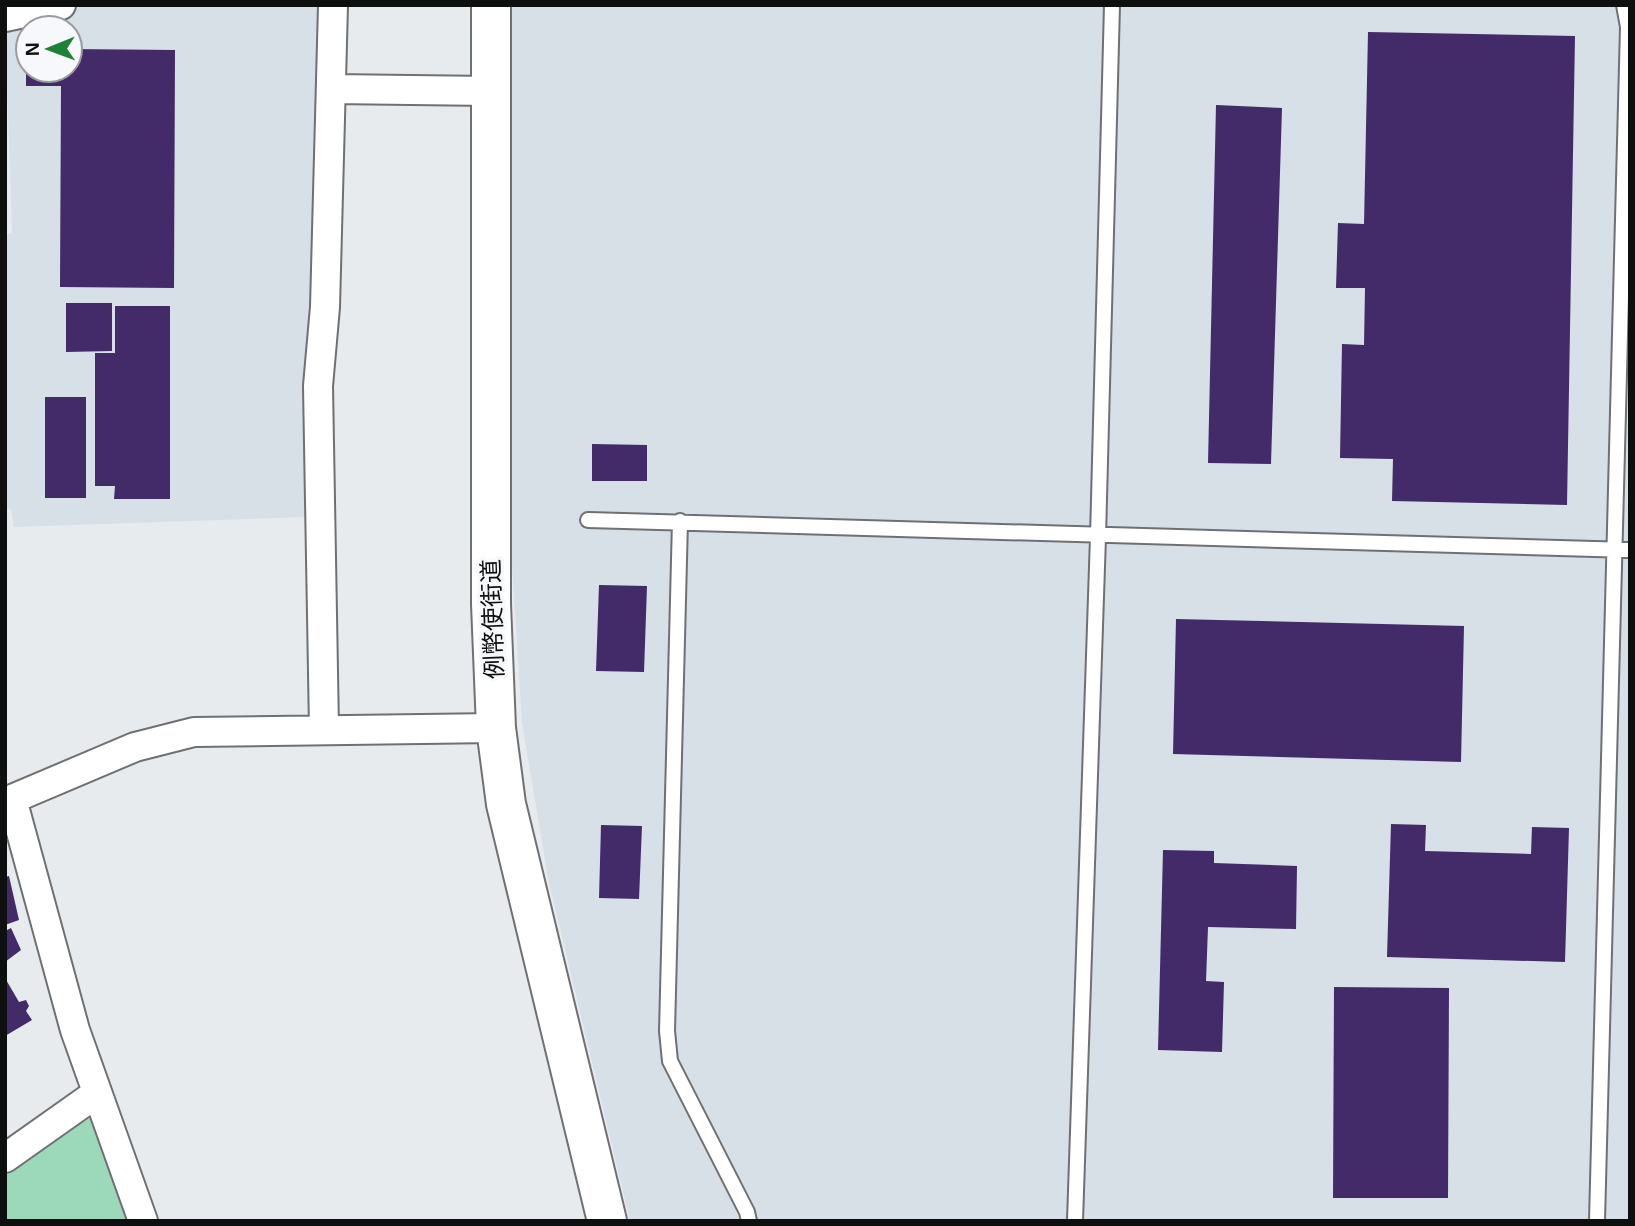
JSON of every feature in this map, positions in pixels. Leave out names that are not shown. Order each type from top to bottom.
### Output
[{"type":"main road","name":"例幣使街道","points":[[491,5],[491,604],[496,728],[506,804],[607,1221]]},
{"type":"street","points":[[5,17],[61,5]]},
{"type":"street","points":[[324,729],[317,386],[325,307],[334,5]]},
{"type":"street","points":[[332,89],[490,91]]},
{"type":"street","points":[[143,1221],[97,1093],[51,950],[9,800],[135,747],[194,732],[496,728]]},
{"type":"street","points":[[5,1158],[97,1093]]},
{"type":"lane","points":[[1075,1221],[1098,537],[1112,5]]},
{"type":"lane","points":[[1597,1221],[1623,550],[1628,40],[1624,5]]},
{"type":"lane","points":[[588,520],[1098,537],[1623,550]]},
{"type":"lane","points":[[680,521],[667,1031],[670,1061],[747,1212],[749,1221]]},
{"type":"shaded area","points":[[69,5],[322,5],[314,305],[309,307],[305,471],[307,517],[14,527],[11,509],[5,510],[5,235],[12,233],[5,22],[14,20],[14,84],[84,84],[84,14],[35,14]]},
{"type":"shaded area","points":[[509,5],[1630,5],[1630,1221],[630,1221],[548,878],[522,723],[506,471]]},
{"type":"green space","points":[[92,1114],[130,1221],[5,1221],[5,1175]]},
{"type":"building","points":[[1368,32],[1575,36],[1567,505],[1392,501],[1393,459],[1340,458],[1342,344],[1364,345],[1365,288],[1336,288],[1338,223],[1364,224]]},
{"type":"building","points":[[84,49],[175,50],[174,288],[60,287],[61,86],[26,86],[84,84]]},
{"type":"building","points":[[1216,105],[1282,108],[1271,464],[1208,463]]},
{"type":"building","points":[[66,303],[112,303],[112,351],[66,352]]},
{"type":"building","points":[[115,306],[170,306],[170,499],[114,499],[115,486],[95,486],[95,353],[115,353]]},
{"type":"building","points":[[45,397],[86,397],[86,498],[45,498]]},
{"type":"building","points":[[592,444],[647,445],[647,481],[592,481]]},
{"type":"building","points":[[599,585],[647,586],[644,672],[596,671]]},
{"type":"building","points":[[1176,619],[1464,626],[1461,762],[1173,754]]},
{"type":"building","points":[[1391,824],[1426,825],[1425,851],[1531,854],[1532,827],[1569,828],[1565,962],[1387,957]]},
{"type":"building","points":[[601,825],[642,826],[639,899],[599,898]]},
{"type":"building","points":[[1163,850],[1214,851],[1214,863],[1297,866],[1296,929],[1208,927],[1206,981],[1224,982],[1222,1052],[1158,1050]]},
{"type":"building","points":[[9,876],[19,920],[5,925],[5,877]]},
{"type":"building","points":[[11,928],[21,950],[5,962],[5,931]]},
{"type":"building","points":[[5,978],[19,1002],[26,1000],[29,1006],[26,1011],[32,1020],[5,1036]]},
{"type":"building","points":[[1334,987],[1449,988],[1448,1198],[1333,1198]]}]
